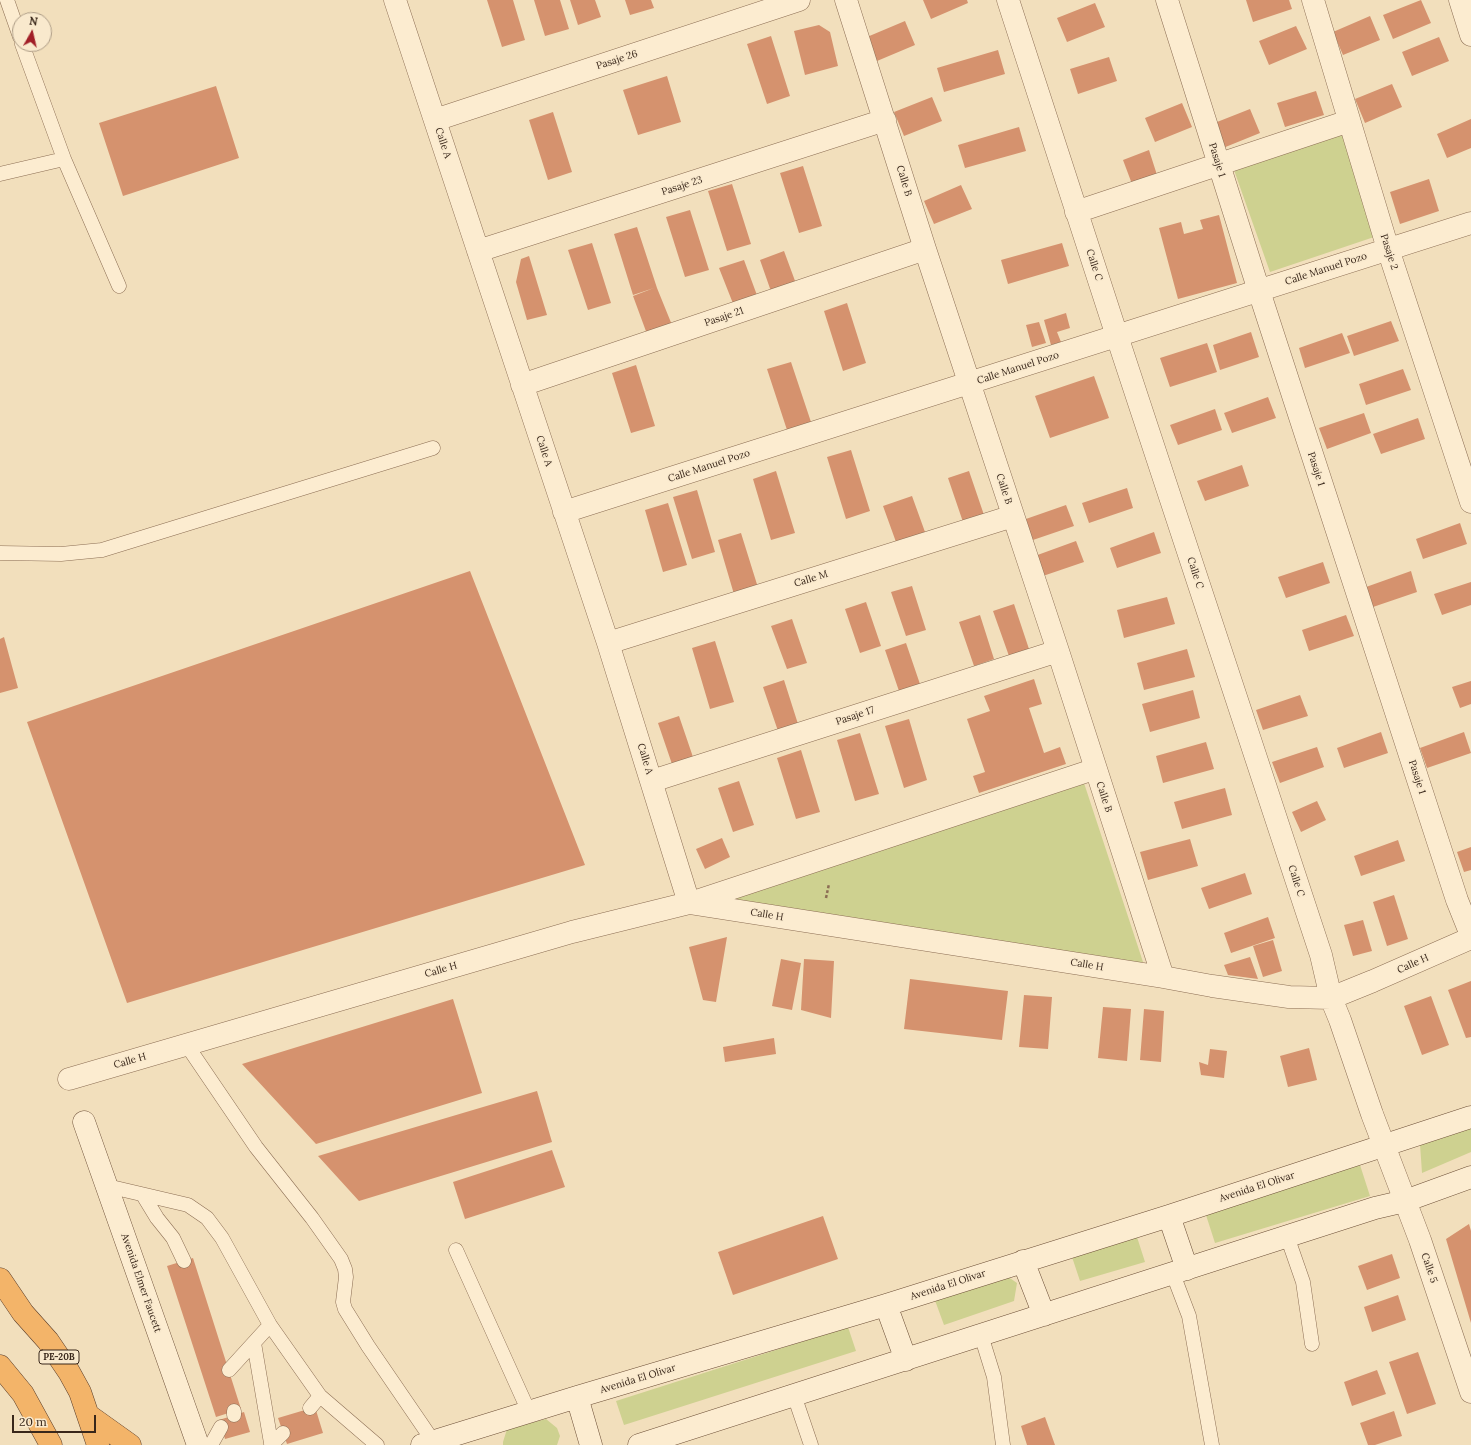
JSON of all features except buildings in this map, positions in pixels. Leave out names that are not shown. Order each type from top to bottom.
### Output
[{"type":"highway","name":"PE-20B","points":[[0,1279],[23,1313],[48,1341],[69,1372],[80,1392],[98,1445]]},
{"type":"highway","points":[[0,1366],[24,1394],[51,1445]]},
{"type":"highway","points":[[88,1415],[130,1445]]},
{"type":"street","name":"Calle A","points":[[395,0],[608,643],[689,903]]},
{"type":"street","name":"Pasaje 26","points":[[435,120],[799,0]]},
{"type":"street","name":"Calle B","points":[[846,0],[925,249],[1058,651],[1163,977]]},
{"type":"street","name":"Calle C","points":[[1008,0],[1076,212],[1321,955],[1331,998],[1383,1145]]},
{"type":"street","name":"Pasaje 1","points":[[1167,0],[1218,166],[1457,900],[1471,937]]},
{"type":"street","name":"Pasaje 2","points":[[1313,0],[1388,249],[1471,502]]},
{"type":"street","points":[[1460,0],[1471,35]]},
{"type":"street","name":"Pasaje 23","points":[[478,251],[885,120]]},
{"type":"street","points":[[1076,212],[1218,166],[1349,121]]},
{"type":"street","name":"Calle Manuel Pozo","points":[[564,512],[1471,223]]},
{"type":"street","name":"Pasaje 21","points":[[522,385],[925,249]]},
{"type":"street","name":"Calle M","points":[[608,643],[1013,516]]},
{"type":"street","name":"Pasaje 17","points":[[652,781],[1058,651]]},
{"type":"street","points":[[689,903],[1095,769]]},
{"type":"street","name":"Calle H","points":[[69,1079],[572,932],[689,903],[1289,997],[1331,998],[1471,937]]},
{"type":"street","name":"Avenida El Olivar","points":[[442,1442],[577,1397],[886,1305],[1168,1216],[1471,1117]]},
{"type":"street","name":"Avenida Elmer Faucett","points":[[84,1122],[198,1445]]},
{"type":"street","name":"Calle 5","points":[[1383,1145],[1420,1240],[1471,1392]]},
{"type":"street","points":[[639,1445],[1287,1236],[1375,1208],[1405,1201],[1471,1177]]},
{"type":"street","points":[[1168,1216],[1180,1271]]},
{"type":"street","points":[[1023,1261],[1044,1315]]},
{"type":"street","points":[[886,1305],[906,1360]]},
{"type":"street","points":[[577,1397],[591,1445]]},
{"type":"lane","points":[[7,0],[12,15]]},
{"type":"lane","points":[[25,52],[64,160],[119,286]]},
{"type":"lane","points":[[0,174],[64,160]]},
{"type":"lane","points":[[0,553],[61,554],[102,550],[433,448]]},
{"type":"lane","points":[[186,1044],[256,1147],[312,1218],[341,1260],[345,1269],[346,1277],[343,1302],[345,1309],[368,1346],[442,1442]]},
{"type":"lane","points":[[107,1186],[188,1205],[206,1218],[222,1238],[270,1325],[320,1396],[377,1445]]},
{"type":"lane","points":[[143,1195],[157,1218],[173,1238],[184,1261]]},
{"type":"lane","points":[[1287,1236],[1303,1282],[1312,1344]]},
{"type":"lane","points":[[456,1250],[529,1412]]},
{"type":"lane","points":[[1180,1271],[1212,1445]]},
{"type":"lane","points":[[229,1370],[270,1325]]},
{"type":"lane","points":[[981,1335],[994,1377],[1003,1445]]},
{"type":"lane","points":[[254,1343],[271,1444]]},
{"type":"lane","points":[[794,1395],[811,1445]]},
{"type":"lane","points":[[310,1408],[320,1396]]},
{"type":"lane","points":[[211,1445],[221,1427]]},
{"type":"lane","points":[[271,1444],[283,1433]]},
{"type":"green space","points":[[1342,133],[1380,235],[1270,272],[1234,170]]},
{"type":"green space","points":[[1083,780],[1143,962],[1137,966],[716,898]]},
{"type":"green space","points":[[1471,1119],[1471,1152],[1422,1173],[1420,1144]]},
{"type":"green space","points":[[1360,1165],[1370,1196],[1215,1243],[1205,1212]]},
{"type":"green space","points":[[1137,1237],[1145,1262],[1080,1281],[1072,1257]]},
{"type":"green space","points":[[1001,1272],[1017,1283],[1014,1301],[944,1325],[933,1295]]},
{"type":"green space","points":[[848,1327],[856,1351],[624,1425],[616,1401]]},
{"type":"green space","points":[[546,1419],[557,1428],[560,1436],[557,1445],[503,1445],[507,1429]]}]
